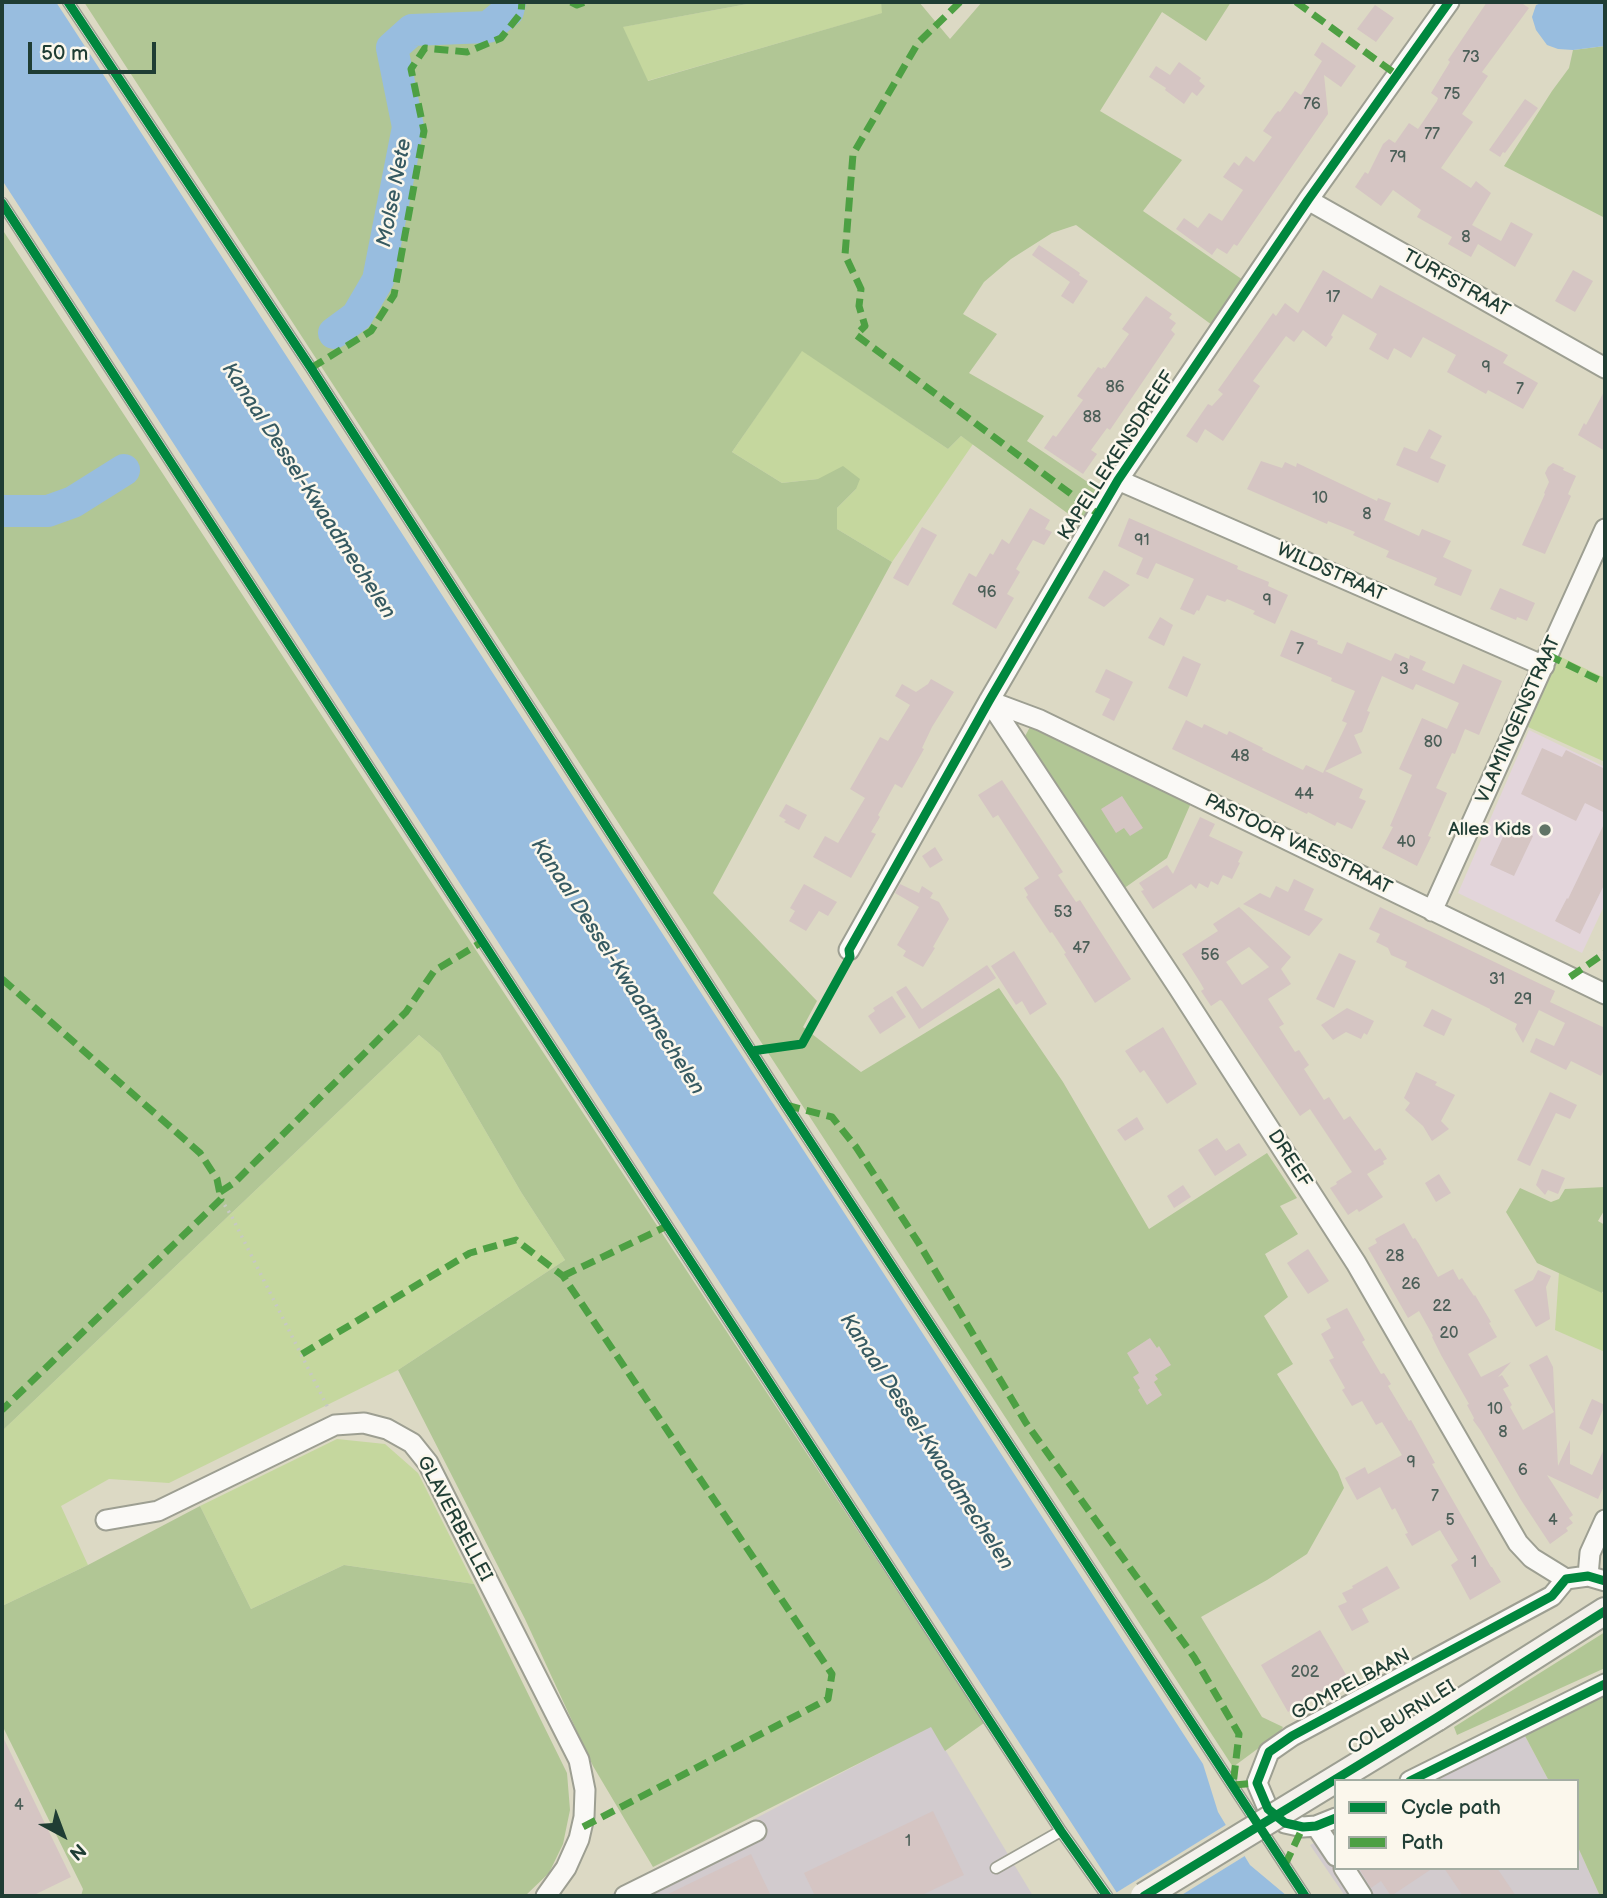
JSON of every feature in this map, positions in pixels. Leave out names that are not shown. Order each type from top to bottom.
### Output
[{"type":"street","name":"KAPELLEKENSDREEF","points":[[849,950],[989,701],[1118,480],[1308,200],[1448,2]]},
{"type":"street","name":"TURFSTRAAT","points":[[1308,200],[1605,368]]},
{"type":"street","name":"WILDSTRAAT","points":[[1118,480],[1544,666]]},
{"type":"street","name":"VLAMINGENSTRAAT","points":[[1432,911],[1605,529]]},
{"type":"street","name":"PASTOOR VAESSTRAAT","points":[[989,701],[1040,720],[1605,994]]},
{"type":"street","name":"DREEF","points":[[989,701],[1356,1263],[1518,1543],[1532,1558],[1566,1579]]},
{"type":"street","name":"GLAVERBELLEI","points":[[106,1520],[158,1511],[335,1424],[364,1423],[387,1429],[411,1443],[428,1463],[579,1760],[585,1790],[584,1817],[579,1839],[566,1868],[546,1896]]},
{"type":"street","points":[[1566,1579],[1597,1579],[1590,1553],[1605,1520]]},
{"type":"street","name":"GOMPELBAAN","points":[[1315,1826],[1303,1827],[1285,1823],[1268,1809],[1256,1783],[1269,1752],[1292,1736],[1552,1597],[1566,1579]]},
{"type":"street","name":"COLBURNLEI","points":[[1336,1779],[1605,1611]]},
{"type":"street","points":[[1414,1779],[1605,1684]]},
{"type":"street","name":"COLBURNLEI","points":[[1144,1896],[1334,1780]]},
{"type":"street","points":[[1334,1819],[1315,1826],[1334,1853]]},
{"type":"street","points":[[625,1896],[756,1831]]},
{"type":"street","points":[[1344,1870],[1362,1896]]},
{"type":"lane","points":[[68,2],[311,368],[786,1105],[1306,1896]]},
{"type":"lane","points":[[2,203],[1061,1831],[1107,1896]]},
{"type":"lane","points":[[996,1868],[1061,1831]]},
{"type":"path","points":[[221,1199],[302,1354],[335,1424]]},
{"type":"shaded area","name":"Alles Kids","points":[[1529,730],[1605,767],[1605,904],[1582,953],[1458,893]]},
{"type":"shaded area","points":[[931,1726],[1033,1896],[608,1896]]},
{"type":"shaded area","points":[[1524,1734],[1548,1779],[1438,1779]]},
{"type":"shaded area","points":[[1334,1833],[1334,1870],[1579,1870],[1579,1849],[1600,1896],[1345,1896],[1310,1845]]},
{"type":"green space","points":[[84,2],[758,2],[623,27],[648,81],[882,13],[881,2],[919,2],[950,39],[982,2],[1231,2],[1206,41],[1162,12],[1100,111],[1182,160],[1143,211],[1243,280],[1212,325],[1076,225],[1052,233],[1011,259],[984,282],[963,314],[997,334],[969,373],[1044,416],[1027,441],[1101,491],[1081,523],[961,436],[948,449],[802,351],[732,452],[782,483],[818,479],[843,466],[860,479],[856,489],[837,508],[837,529],[892,562],[713,893],[817,1001],[803,1027],[861,1072],[999,988],[1063,1082],[1149,1229],[1267,1153],[1297,1198],[1280,1206],[1298,1234],[1265,1254],[1288,1297],[1264,1316],[1293,1364],[1277,1374],[1338,1472],[1344,1488],[1307,1554],[1201,1617],[1262,1717],[1283,1727],[1279,1733],[1233,1767]]},
{"type":"green space","points":[[758,2],[881,2],[883,13],[647,81],[622,27]]},
{"type":"green space","points":[[1605,46],[1605,218],[1504,166],[1569,68],[1573,50]]},
{"type":"green space","points":[[2,229],[984,1723],[945,1751],[931,1727],[653,1867],[593,1766],[525,1619],[398,1370],[565,1260],[521,1192],[440,1053],[419,1035],[2,1431]]},
{"type":"green space","points":[[802,350],[948,449],[961,436],[973,444],[892,562],[837,529],[837,508],[856,489],[818,479],[782,483],[732,452]]},
{"type":"green space","points":[[1559,656],[1605,678],[1605,762],[1528,727]]},
{"type":"green space","points":[[1030,727],[1191,803],[1167,858],[1123,889],[1024,738]]},
{"type":"green space","points":[[419,1035],[440,1053],[521,1192],[565,1260],[398,1370],[169,1483],[109,1479],[61,1506],[88,1565],[2,1606],[2,1431]]},
{"type":"green space","points":[[1605,1187],[1605,1209],[1598,1221],[1605,1225],[1605,1287],[1602,1293],[1537,1263],[1506,1212],[1520,1188],[1551,1202],[1559,1199],[1565,1189]]},
{"type":"green space","points":[[1559,1272],[1605,1294],[1605,1352],[1555,1330]]},
{"type":"green space","points":[[337,1439],[385,1444],[418,1473],[474,1584],[344,1565],[251,1609],[200,1506]]},
{"type":"green space","points":[[200,1506],[251,1609],[344,1565],[474,1584],[567,1773],[570,1810],[563,1844],[549,1873],[525,1896],[81,1896],[83,1889],[2,1725],[2,1606],[88,1565]]},
{"type":"green space","points":[[1605,1632],[1605,1668],[1457,1735],[1454,1727]]},
{"type":"green space","points":[[1605,1695],[1605,1896],[1600,1896],[1579,1849],[1579,1779],[1548,1779],[1524,1734]]},
{"type":"water","name":"Kanaal Dessel-Kwaadmechelen","points":[[2,2],[56,2],[1203,1764],[1218,1812],[1250,1865],[1287,1896],[1119,1896],[2,180]]},
{"type":"water","points":[[1544,2],[1605,2],[1605,46],[1573,50],[1547,45],[1536,30],[1532,17],[1536,5]]},
{"type":"pier","points":[[1229,1823],[1248,1854],[1180,1896],[1115,1896],[1114,1894]]},
{"type":"building","points":[[1487,2],[1520,2],[1529,8],[1482,72],[1488,76],[1462,114],[1473,122],[1441,168],[1471,188],[1476,181],[1491,193],[1472,225],[1501,241],[1511,222],[1533,234],[1515,267],[1478,244],[1471,257],[1448,244],[1452,237],[1417,217],[1421,210],[1393,190],[1381,206],[1355,187],[1365,172],[1368,174],[1383,144],[1389,139],[1395,143],[1409,123],[1418,129],[1437,101],[1438,98],[1431,93],[1450,62],[1448,60]]},
{"type":"building","points":[[1375,5],[1394,18],[1376,42],[1357,29]]},
{"type":"building","points":[[1322,42],[1356,66],[1341,87],[1324,75],[1328,114],[1237,246],[1234,244],[1227,254],[1217,248],[1212,255],[1176,229],[1184,218],[1198,228],[1209,213],[1222,221],[1243,190],[1223,177],[1234,162],[1239,166],[1246,156],[1254,162],[1272,137],[1263,131],[1295,91],[1301,95],[1322,61],[1314,55]]},
{"type":"building","points":[[1179,62],[1201,78],[1199,81],[1205,86],[1197,96],[1192,92],[1184,104],[1149,77],[1156,66],[1170,75]]},
{"type":"building","points":[[1525,99],[1538,108],[1500,157],[1489,150]]},
{"type":"building","points":[[1039,245],[1088,281],[1073,304],[1061,296],[1070,282],[1032,255]]},
{"type":"building","points":[[1323,270],[1372,299],[1380,285],[1508,355],[1503,363],[1538,383],[1523,409],[1488,390],[1486,394],[1447,372],[1456,355],[1423,337],[1411,358],[1394,348],[1388,360],[1369,349],[1377,334],[1343,314],[1326,347],[1303,330],[1294,342],[1286,336],[1253,381],[1260,386],[1223,441],[1205,429],[1197,443],[1186,436],[1208,404],[1212,406],[1223,394],[1218,390],[1273,313],[1276,316],[1285,303],[1298,313]]},
{"type":"building","points":[[1573,270],[1593,281],[1575,312],[1555,301]]},
{"type":"building","points":[[1146,296],[1172,314],[1169,318],[1176,323],[1171,330],[1175,334],[1110,430],[1107,428],[1091,450],[1097,454],[1083,474],[1044,448],[1053,435],[1056,437],[1083,400],[1077,396],[1098,367],[1105,368],[1129,334],[1122,329]]},
{"type":"building","points":[[1605,390],[1605,451],[1578,435]]},
{"type":"building","points":[[1429,429],[1442,436],[1430,458],[1446,465],[1438,483],[1396,465],[1404,447],[1417,452]]},
{"type":"building","points":[[1261,461],[1282,468],[1285,462],[1296,467],[1297,463],[1377,501],[1378,498],[1391,503],[1384,520],[1419,536],[1422,529],[1451,541],[1443,557],[1472,570],[1461,596],[1434,585],[1437,578],[1386,557],[1389,551],[1353,535],[1355,532],[1328,521],[1327,524],[1247,489]]},
{"type":"building","points":[[1553,463],[1576,476],[1568,494],[1571,496],[1545,554],[1522,545],[1549,482],[1545,473]]},
{"type":"building","points":[[1030,508],[1050,520],[1045,529],[1052,532],[1044,545],[1033,540],[1016,569],[1020,572],[1007,594],[1014,598],[996,629],[952,604],[969,573],[976,577],[1002,539],[1009,544]]},
{"type":"building","points":[[1129,518],[1238,566],[1237,569],[1269,582],[1268,586],[1288,595],[1275,624],[1253,614],[1255,611],[1227,599],[1225,602],[1207,595],[1194,615],[1180,609],[1194,579],[1156,563],[1148,579],[1136,574],[1143,558],[1118,546]]},
{"type":"building","points":[[922,527],[937,535],[908,586],[893,578]]},
{"type":"building","points":[[1104,570],[1130,585],[1104,607],[1088,598]]},
{"type":"building","points":[[1500,588],[1535,603],[1527,621],[1517,617],[1516,620],[1490,609]]},
{"type":"building","points":[[1160,617],[1173,625],[1164,646],[1148,638]]},
{"type":"building","points":[[1291,630],[1342,654],[1347,642],[1391,661],[1395,653],[1409,659],[1410,655],[1426,662],[1422,670],[1454,684],[1463,664],[1502,681],[1479,735],[1465,729],[1455,754],[1452,753],[1436,788],[1447,793],[1417,866],[1382,848],[1393,827],[1390,826],[1412,775],[1399,769],[1422,718],[1447,729],[1459,703],[1416,684],[1413,690],[1382,676],[1367,711],[1370,712],[1362,732],[1354,735],[1362,753],[1325,771],[1363,789],[1359,798],[1366,801],[1352,829],[1337,822],[1335,826],[1308,812],[1307,814],[1172,749],[1186,720],[1202,728],[1204,724],[1227,735],[1229,731],[1303,770],[1306,765],[1323,773],[1347,723],[1342,721],[1355,691],[1280,656]]},
{"type":"building","points":[[1183,656],[1201,664],[1187,697],[1168,688]]},
{"type":"building","points":[[1106,669],[1133,682],[1114,721],[1102,715],[1110,699],[1095,692]]},
{"type":"building","points":[[931,679],[954,692],[932,727],[922,748],[924,749],[902,788],[895,784],[871,832],[876,834],[851,878],[813,857],[825,836],[838,843],[865,798],[850,789],[880,737],[888,741],[910,705],[895,696],[902,684],[916,692]]},
{"type":"building","points":[[1542,748],[1562,757],[1566,750],[1605,769],[1605,813],[1585,803],[1576,821],[1521,794]]},
{"type":"building","points":[[1002,780],[1063,872],[1058,875],[1076,902],[1080,900],[1131,979],[1095,1003],[1064,954],[1066,953],[1026,897],[1028,895],[1024,888],[1039,878],[998,815],[993,818],[978,795]]},
{"type":"building","points":[[1122,796],[1143,828],[1130,836],[1124,828],[1116,833],[1101,809]]},
{"type":"building","points":[[786,804],[807,815],[799,830],[779,816]]},
{"type":"building","points":[[1200,817],[1215,824],[1209,836],[1243,852],[1232,879],[1223,875],[1218,885],[1211,881],[1208,888],[1199,883],[1196,889],[1191,884],[1153,909],[1139,883],[1167,865],[1173,874]]},
{"type":"building","points":[[1605,822],[1605,883],[1580,934],[1555,921]]},
{"type":"building","points":[[1509,824],[1533,836],[1514,876],[1490,865]]},
{"type":"building","points":[[935,847],[943,860],[930,868],[922,856]]},
{"type":"building","points":[[1294,879],[1314,889],[1304,910],[1323,919],[1309,936],[1243,904],[1260,893],[1270,898],[1276,886],[1288,892]]},
{"type":"building","points":[[804,884],[837,902],[828,916],[819,911],[806,931],[789,921],[795,911],[790,908]]},
{"type":"building","points":[[900,884],[919,893],[922,886],[933,893],[930,898],[939,902],[949,919],[923,967],[903,956],[906,951],[897,945],[919,907],[895,893]]},
{"type":"building","points":[[1239,907],[1291,957],[1281,969],[1291,984],[1268,999],[1284,1024],[1279,1027],[1295,1052],[1299,1050],[1309,1065],[1304,1069],[1324,1100],[1329,1097],[1344,1120],[1350,1116],[1375,1151],[1380,1148],[1387,1159],[1383,1161],[1384,1164],[1367,1174],[1383,1197],[1359,1212],[1357,1209],[1348,1215],[1330,1188],[1352,1172],[1310,1109],[1300,1116],[1222,1001],[1211,1006],[1201,991],[1204,989],[1182,954],[1218,931],[1213,924]],"holes":[[[1249,947],[1269,967],[1242,985],[1226,962]]]},
{"type":"building","points":[[1380,907],[1555,991],[1550,1002],[1605,1028],[1605,1067],[1601,1076],[1571,1061],[1566,1070],[1530,1052],[1536,1038],[1554,1046],[1565,1023],[1539,1010],[1523,1043],[1515,1029],[1517,1024],[1405,967],[1407,962],[1391,955],[1388,948],[1376,942],[1380,934],[1369,929]]},
{"type":"building","points":[[1014,951],[1047,1004],[1030,1015],[1022,1001],[1016,1005],[991,966]]},
{"type":"building","points":[[1339,953],[1356,961],[1334,1008],[1316,999]]},
{"type":"building","points":[[987,965],[996,978],[919,1029],[896,992],[906,986],[922,1009]]},
{"type":"building","points":[[892,996],[906,1017],[880,1034],[868,1016],[875,1011],[873,1008]]},
{"type":"building","points":[[1347,1008],[1374,1021],[1367,1035],[1364,1033],[1361,1039],[1346,1032],[1333,1040],[1321,1025]]},
{"type":"building","points":[[1432,1009],[1452,1019],[1444,1036],[1423,1026]]},
{"type":"building","points":[[1163,1027],[1197,1084],[1167,1104],[1144,1070],[1140,1073],[1125,1051]]},
{"type":"building","points":[[1416,1072],[1455,1095],[1441,1121],[1449,1129],[1432,1141],[1423,1126],[1405,1110],[1410,1103],[1404,1098]]},
{"type":"building","points":[[1550,1092],[1577,1105],[1570,1119],[1556,1113],[1530,1166],[1517,1160]]},
{"type":"building","points":[[1137,1117],[1144,1129],[1125,1141],[1117,1130]]},
{"type":"building","points":[[1217,1138],[1226,1151],[1239,1143],[1247,1155],[1215,1176],[1198,1150]]},
{"type":"building","points":[[1542,1169],[1565,1178],[1558,1194],[1548,1190],[1545,1195],[1536,1185]]},
{"type":"building","points":[[1439,1174],[1451,1193],[1436,1202],[1425,1183]]},
{"type":"building","points":[[1183,1185],[1191,1197],[1174,1208],[1167,1196]]},
{"type":"building","points":[[1404,1223],[1438,1277],[1453,1269],[1459,1280],[1462,1278],[1475,1295],[1491,1322],[1489,1323],[1497,1337],[1468,1354],[1481,1377],[1511,1362],[1498,1377],[1502,1375],[1509,1386],[1503,1389],[1523,1430],[1554,1412],[1529,1365],[1547,1355],[1553,1367],[1558,1466],[1570,1440],[1570,1464],[1592,1475],[1605,1447],[1605,1484],[1598,1499],[1547,1475],[1573,1515],[1569,1518],[1573,1523],[1566,1528],[1568,1531],[1550,1544],[1473,1420],[1467,1405],[1469,1404],[1419,1311],[1408,1318],[1368,1248],[1377,1243],[1375,1239]]},
{"type":"building","points":[[1308,1249],[1329,1281],[1308,1294],[1287,1263]]},
{"type":"building","points":[[1538,1270],[1551,1276],[1546,1287],[1550,1319],[1536,1327],[1514,1290],[1533,1280]]},
{"type":"building","points":[[1347,1308],[1365,1340],[1362,1342],[1381,1374],[1384,1373],[1391,1384],[1388,1386],[1409,1421],[1411,1420],[1435,1463],[1432,1464],[1501,1582],[1470,1600],[1451,1565],[1458,1560],[1440,1530],[1412,1546],[1395,1508],[1392,1510],[1380,1487],[1357,1500],[1345,1478],[1365,1467],[1368,1474],[1402,1455],[1382,1422],[1376,1425],[1362,1401],[1352,1406],[1329,1360],[1334,1358],[1321,1334],[1331,1328],[1326,1319]]},
{"type":"building","points":[[1150,1338],[1157,1348],[1159,1346],[1171,1365],[1155,1375],[1158,1379],[1154,1382],[1162,1395],[1147,1405],[1133,1377],[1139,1373],[1127,1353]]},
{"type":"building","points":[[1592,1399],[1605,1405],[1592,1435],[1579,1428]]},
{"type":"building","points":[[1387,1566],[1400,1588],[1362,1609],[1369,1622],[1352,1631],[1338,1606],[1347,1602],[1342,1593]]},
{"type":"building","points":[[1320,1630],[1348,1678],[1288,1712],[1261,1665]]},
{"type":"building","points":[[2,1735],[71,1877],[32,1896],[2,1896]]},
{"type":"building","points":[[933,1811],[964,1875],[920,1896],[815,1896],[804,1873]]},
{"type":"building","points":[[751,1854],[771,1896],[664,1896],[703,1877]]},
{"type":"building","points":[[1360,1870],[1430,1870],[1391,1896],[1381,1881],[1371,1888]]},
{"type":"building","points":[[1445,1870],[1498,1870],[1516,1896],[1463,1896]]},
{"type":"waterway","name":"Molse Nete","points":[[334,333],[357,316],[378,280],[408,127],[392,48],[412,30],[488,27],[508,11],[510,2]]},
{"type":"waterway","name":"Molse Nete","points":[[2,511],[48,511],[73,502],[124,470]]},
{"type":"marked path","points":[[311,368],[371,331],[394,295],[424,131],[411,69],[425,48],[467,52],[501,38],[521,13],[522,2]]},
{"type":"marked path","points":[[571,2],[577,5],[585,2]]},
{"type":"marked path","points":[[960,2],[918,43],[853,154],[845,255],[861,289],[859,306],[865,326],[856,335],[1098,514]]},
{"type":"marked path","points":[[1296,2],[1397,75]]},
{"type":"marked path","points":[[1548,655],[1605,683]]},
{"type":"marked path","points":[[220,1192],[234,1183],[406,1012],[434,971],[482,942]]},
{"type":"marked path","points":[[1570,977],[1605,953]]},
{"type":"marked path","points":[[2,979],[200,1153],[217,1179],[221,1199],[2,1410]]},
{"type":"marked path","points":[[786,1105],[832,1117],[856,1147],[918,1242],[1026,1423],[1194,1657],[1239,1734],[1233,1785],[1257,1783]]},
{"type":"marked path","points":[[563,1276],[667,1226]]},
{"type":"marked path","points":[[302,1354],[470,1253],[516,1240],[563,1276],[832,1674],[828,1699],[581,1828]]},
{"type":"marked path","points":[[1285,1865],[1303,1827]]},
{"type":"cycle path","points":[[68,2],[311,368],[786,1105],[1305,1896]]},
{"type":"cycle path","points":[[752,1051],[802,1044],[850,957],[849,950],[989,701],[1118,480],[1308,200],[1449,2]]},
{"type":"cycle path","points":[[2,203],[1061,1831],[1107,1896]]},
{"type":"cycle path","points":[[1334,1819],[1316,1826],[1303,1827],[1285,1823],[1268,1809],[1257,1783],[1269,1752],[1292,1736],[1552,1596],[1566,1579],[1588,1576],[1605,1581]]},
{"type":"cycle path","points":[[1336,1779],[1605,1611]]},
{"type":"cycle path","points":[[1414,1779],[1605,1684]]},
{"type":"cycle path","points":[[1144,1896],[1334,1780]]},
{"type":"place","name":"Alles Kids","points":[[1545,830]]}]
